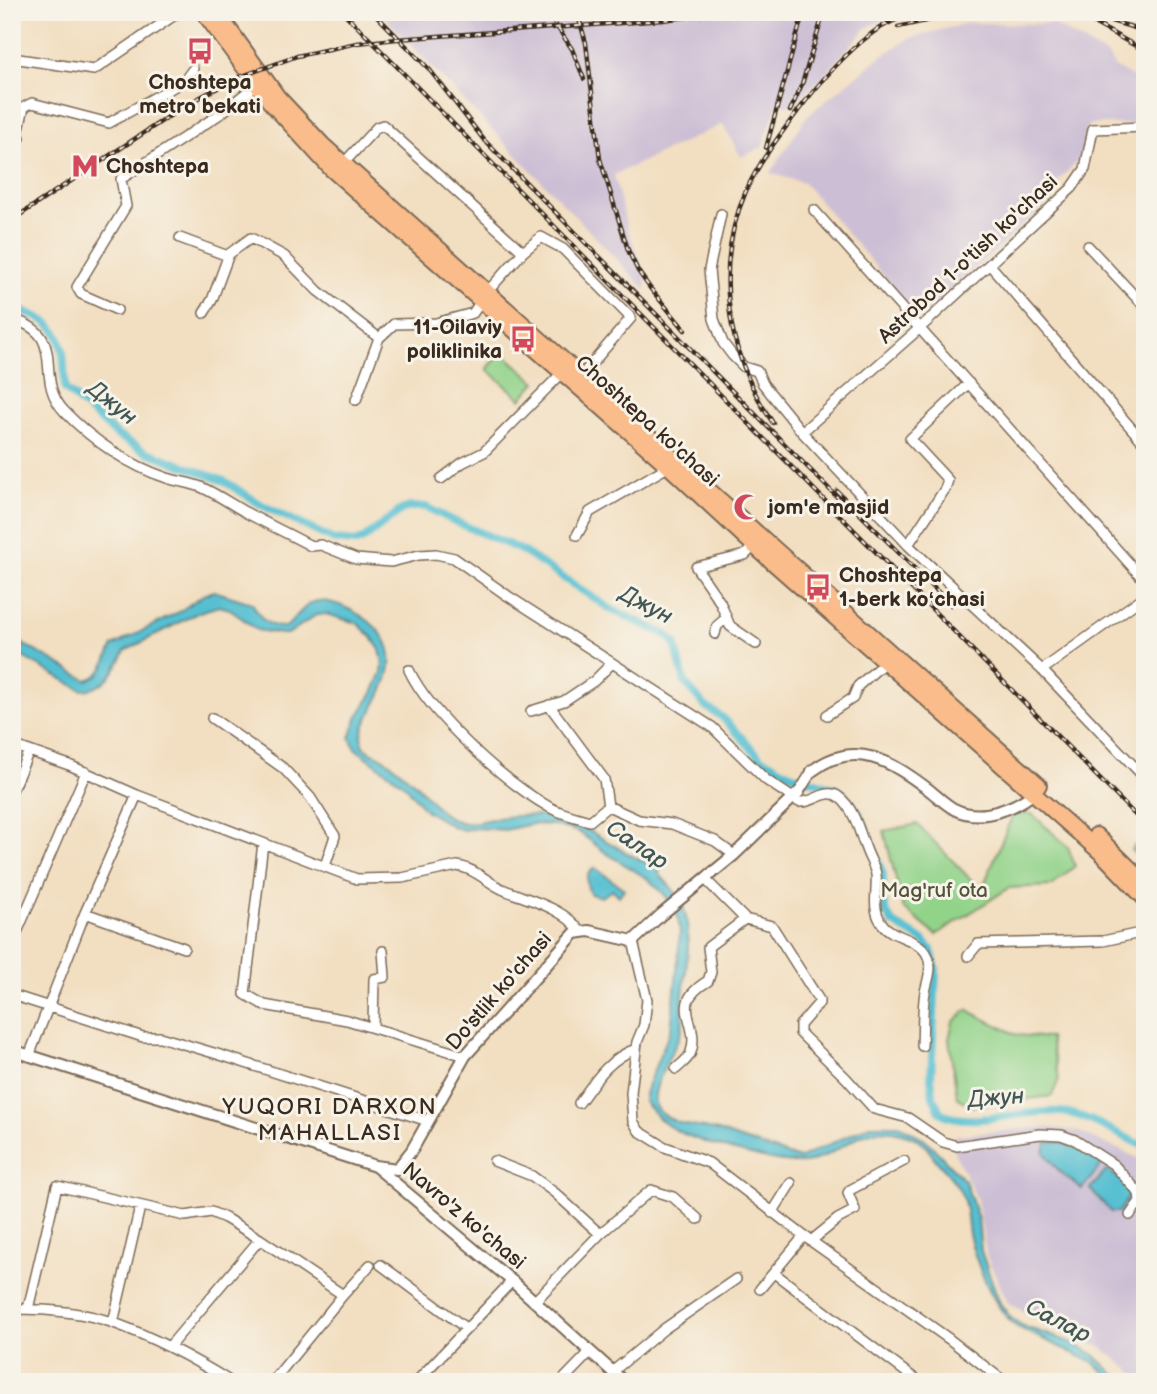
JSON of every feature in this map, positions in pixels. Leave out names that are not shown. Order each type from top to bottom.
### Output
[{"type":"main road","name":"Choshtepa ko'chasi","points":[[203,12],[256,85],[331,169],[582,374],[1037,790],[1145,899]]},
{"type":"main road","name":"Choshtepa ko'chasi","points":[[216,12],[278,97],[343,164],[562,373],[667,464],[754,546],[885,662],[981,740]]},
{"type":"main road","name":"Choshtepa ko'chasi","points":[[1037,790],[1110,847],[1145,883]]},
{"type":"street","points":[[12,58],[94,70],[178,12]]},
{"type":"street","points":[[20,138],[18,133],[27,104],[33,103],[109,123],[184,81],[192,69]]},
{"type":"street","points":[[117,310],[81,294],[77,287],[126,206],[121,179],[220,114],[256,85]]},
{"type":"street","points":[[343,164],[377,127],[383,125],[523,252]]},
{"type":"street","name":"Astrobod 1-o'tish ko'chasi","points":[[802,432],[990,265],[1077,182],[1087,162],[1093,129],[1145,127]]},
{"type":"street","points":[[814,210],[1145,581]]},
{"type":"street","points":[[721,214],[709,270],[717,330],[723,343],[744,367],[757,370],[763,384],[802,432],[908,545],[1042,670],[1145,778]]},
{"type":"street","points":[[356,400],[379,338],[394,324],[436,323],[473,313],[523,252],[541,237],[563,249],[631,318],[582,374]]},
{"type":"street","points":[[180,238],[228,256]]},
{"type":"street","points":[[204,313],[212,300],[228,256],[251,238],[284,256],[318,290],[379,338]]},
{"type":"street","points":[[1088,246],[1145,307]]},
{"type":"street","points":[[990,265],[1145,444]]},
{"type":"street","points":[[12,319],[31,326],[41,335],[49,361],[49,386],[58,404],[116,454],[168,479],[202,487],[312,546],[321,545],[356,559],[390,562],[428,554],[444,554],[454,558],[508,596],[712,727],[766,780],[797,795],[804,803],[830,794],[838,796],[856,822],[876,875],[875,901],[881,922],[887,929],[926,951],[930,968],[924,999],[922,1045]]},
{"type":"street","points":[[441,479],[462,463],[484,452],[562,373]]},
{"type":"street","points":[[908,545],[945,489],[948,480],[910,439],[969,383]]},
{"type":"street","points":[[577,536],[590,512],[664,469],[667,464]]},
{"type":"street","points":[[754,546],[745,555],[696,567],[720,601],[730,626],[756,643]]},
{"type":"street","points":[[1042,670],[1145,596]]},
{"type":"street","points":[[715,634],[717,626],[725,619]]},
{"type":"street","points":[[827,715],[853,698],[858,686],[885,662]]},
{"type":"street","points":[[531,710],[564,701],[594,681],[612,663]]},
{"type":"street","points":[[409,670],[427,699],[492,766],[515,785],[551,808],[590,821],[608,806]]},
{"type":"street","points":[[548,705],[604,779],[608,806]]},
{"type":"street","points":[[212,718],[283,768],[310,797],[335,836],[325,866]]},
{"type":"street","points":[[12,745],[357,879],[402,878],[463,867],[500,888],[549,908],[573,922],[580,931],[633,941]]},
{"type":"street","points":[[12,790],[29,751]]},
{"type":"street","points":[[633,941],[734,855],[797,795],[812,771],[842,756],[873,756],[906,772],[954,809],[968,813],[984,814],[1011,807],[1037,790]]},
{"type":"street","points":[[12,944],[86,772]]},
{"type":"street","points":[[29,1056],[85,913],[136,795]]},
{"type":"street","points":[[608,806],[639,820],[672,824],[715,841],[734,855]]},
{"type":"street","points":[[264,843],[245,994],[264,1005],[373,1027],[465,1056]]},
{"type":"street","points":[[706,880],[746,919],[772,926],[819,1000],[800,1025],[800,1032],[874,1109],[908,1118],[943,1142],[957,1146],[1050,1133],[1075,1140],[1114,1165],[1139,1193],[1140,1201],[1130,1214]]},
{"type":"street","points":[[85,913],[184,948]]},
{"type":"street","points":[[676,1069],[690,1056],[692,1048],[687,1004],[692,990],[708,981],[708,947],[746,919]]},
{"type":"street","name":"Do'stlik ko'chasi","points":[[390,1180],[412,1150],[465,1056],[571,937],[580,931]]},
{"type":"street","points":[[968,956],[978,944],[1103,941],[1145,932]]},
{"type":"street","points":[[633,941],[647,1000],[644,1025],[636,1049],[631,1108],[633,1121],[639,1131],[665,1147],[709,1163],[807,1239],[1005,1382]]},
{"type":"street","points":[[373,1027],[374,979],[385,977],[383,951]]},
{"type":"street","points":[[12,995],[143,1037],[160,1037],[217,1054],[428,1121]]},
{"type":"street","points":[[579,1102],[601,1072],[622,1054],[636,1049]]},
{"type":"street","name":"Navro'z ko'chasi","points":[[12,1050],[375,1166],[512,1281],[624,1382]]},
{"type":"street","points":[[494,1161],[532,1176],[572,1207],[600,1234]]},
{"type":"street","points":[[760,1289],[807,1239],[855,1210],[848,1193],[850,1190],[904,1161]]},
{"type":"street","points":[[375,1166],[397,1169]]},
{"type":"street","points":[[772,1213],[791,1183]]},
{"type":"street","points":[[28,1309],[57,1186],[185,1216],[211,1212],[260,1239],[343,1295]]},
{"type":"street","points":[[534,1302],[600,1234],[651,1190],[673,1197],[698,1219]]},
{"type":"street","points":[[113,1323],[140,1207]]},
{"type":"street","points":[[169,1347],[260,1239]]},
{"type":"street","points":[[272,1382],[370,1265]]},
{"type":"street","points":[[381,1265],[467,1329]]},
{"type":"street","points":[[774,1273],[919,1382]]},
{"type":"street","points":[[612,1372],[664,1329],[736,1279]]},
{"type":"street","points":[[416,1382],[512,1281]]},
{"type":"street","points":[[12,1309],[28,1309],[113,1323],[169,1347],[231,1382]]},
{"type":"street","points":[[561,1382],[590,1352]]},
{"type":"shaded area","points":[[379,12],[901,12],[866,28],[823,77],[791,106],[778,103],[762,147],[741,157],[723,124],[614,175],[627,228],[646,277],[646,290]]},
{"type":"shaded area","points":[[1044,12],[1145,12],[1145,27],[1102,19]]},
{"type":"shaded area","points":[[968,23],[1053,24],[1108,56],[1115,67],[1145,85],[1145,124],[1089,124],[1083,138],[1083,156],[1050,189],[1055,197],[920,318],[804,183],[770,173],[807,116],[880,57],[910,38]]},
{"type":"shaded area","points":[[1048,1127],[1077,1131],[1145,1161],[1145,1382],[1101,1347],[1057,1330],[1008,1303],[987,1257],[977,1199],[954,1152],[956,1135]]},
{"type":"green space","points":[[502,352],[536,382],[521,399],[487,369]]},
{"type":"green space","name":"Mag'ruf ota","points":[[1013,814],[1032,814],[1068,847],[1075,866],[1051,886],[1009,888],[936,935],[903,908],[884,831],[917,824],[978,887],[985,882]]},
{"type":"green space","points":[[1145,836],[1145,865],[1131,850]]},
{"type":"green space","points":[[967,1010],[1017,1035],[1050,1038],[1059,1079],[1052,1096],[971,1106],[957,1097],[949,1039],[953,1022]]},
{"type":"green space","points":[[162,1368],[193,1382],[156,1382]]},
{"type":"water","name":"Салар","points":[[214,591],[252,603],[265,621],[274,626],[286,627],[305,608],[314,602],[323,601],[347,608],[363,617],[382,635],[390,654],[389,673],[366,723],[362,737],[365,748],[402,772],[449,817],[469,823],[513,816],[550,817],[588,830],[645,862],[665,866],[658,872],[681,901],[688,928],[688,940],[682,1028],[657,1084],[655,1104],[659,1111],[682,1123],[715,1130],[799,1159],[870,1125],[899,1125],[925,1139],[965,1181],[978,1219],[981,1251],[1000,1303],[1011,1318],[1025,1327],[1070,1342],[1092,1353],[1123,1382],[1116,1382],[1094,1363],[1017,1327],[1008,1319],[993,1297],[976,1258],[963,1197],[954,1182],[917,1139],[899,1132],[871,1132],[809,1162],[782,1162],[687,1135],[659,1118],[644,1102],[646,1089],[671,1029],[680,931],[677,913],[665,895],[648,879],[606,853],[579,832],[554,825],[532,824],[505,830],[463,830],[452,826],[425,810],[406,786],[356,749],[350,738],[358,716],[382,673],[383,663],[380,650],[371,636],[357,623],[326,614],[316,615],[288,634],[282,634],[257,630],[230,609],[219,606],[199,612],[125,651],[109,678],[97,687],[82,690],[12,651],[12,638],[87,680],[98,675],[113,646]]},
{"type":"water","points":[[595,868],[624,889],[619,896],[613,890],[601,897],[590,894],[587,879]]},
{"type":"water","points":[[1058,1142],[1078,1148],[1102,1164],[1082,1189],[1060,1172],[1044,1152],[1047,1143]]},
{"type":"water","points":[[1107,1170],[1122,1181],[1131,1193],[1119,1212],[1111,1212],[1090,1189]]},
{"type":"waterway","name":"Джун","points":[[12,308],[43,320],[58,335],[62,345],[65,389],[118,436],[145,451],[224,481],[262,505],[334,540],[356,542],[401,510],[426,507],[521,550],[612,610],[667,635],[675,643],[685,683],[705,706],[722,717],[761,758],[790,774],[835,788],[844,794],[860,815],[883,874],[886,912],[892,922],[924,941],[931,950],[936,969],[931,1078],[933,1096],[940,1112],[965,1119],[1061,1112],[1092,1121],[1145,1147]]},
{"type":"railway","points":[[343,12],[1145,825]]},
{"type":"railway","points":[[373,12],[429,69],[484,140],[842,502]]},
{"type":"railway","points":[[547,12],[572,49],[584,79]]},
{"type":"railway","points":[[577,12],[586,43],[600,159],[628,250],[650,288],[685,330]]},
{"type":"railway","points":[[12,220],[186,105],[234,79],[297,56],[357,43],[663,20],[724,12]]},
{"type":"railway","points":[[790,111],[802,84],[824,12]]},
{"type":"railway","points":[[773,423],[744,368],[735,340],[728,280],[736,220],[746,191],[763,160],[823,80],[876,30],[913,12]]},
{"type":"railway","points":[[898,27],[977,12]]},
{"type":"railway","points":[[1058,12],[1098,17],[1145,31]]},
{"type":"railway","points":[[766,148],[802,17]]},
{"type":"railway","points":[[1092,22],[1145,51]]},
{"type":"railway","points":[[837,491],[951,605]]},
{"type":"place","name":"Choshtepa metro bekati","points":[[200,51]]},
{"type":"place","name":"Choshtepa","points":[[85,166]]},
{"type":"place","name":"11-Oilaviy poliklinika","points":[[523,339]]},
{"type":"place","name":"jom'e masjid","points":[[747,507]]},
{"type":"place","name":"Choshtepa 1-berk koʻchasi","points":[[818,587]]},
{"type":"district","name":"YUQORI DARXON MAHALLASI","points":[[330,1120]]}]
